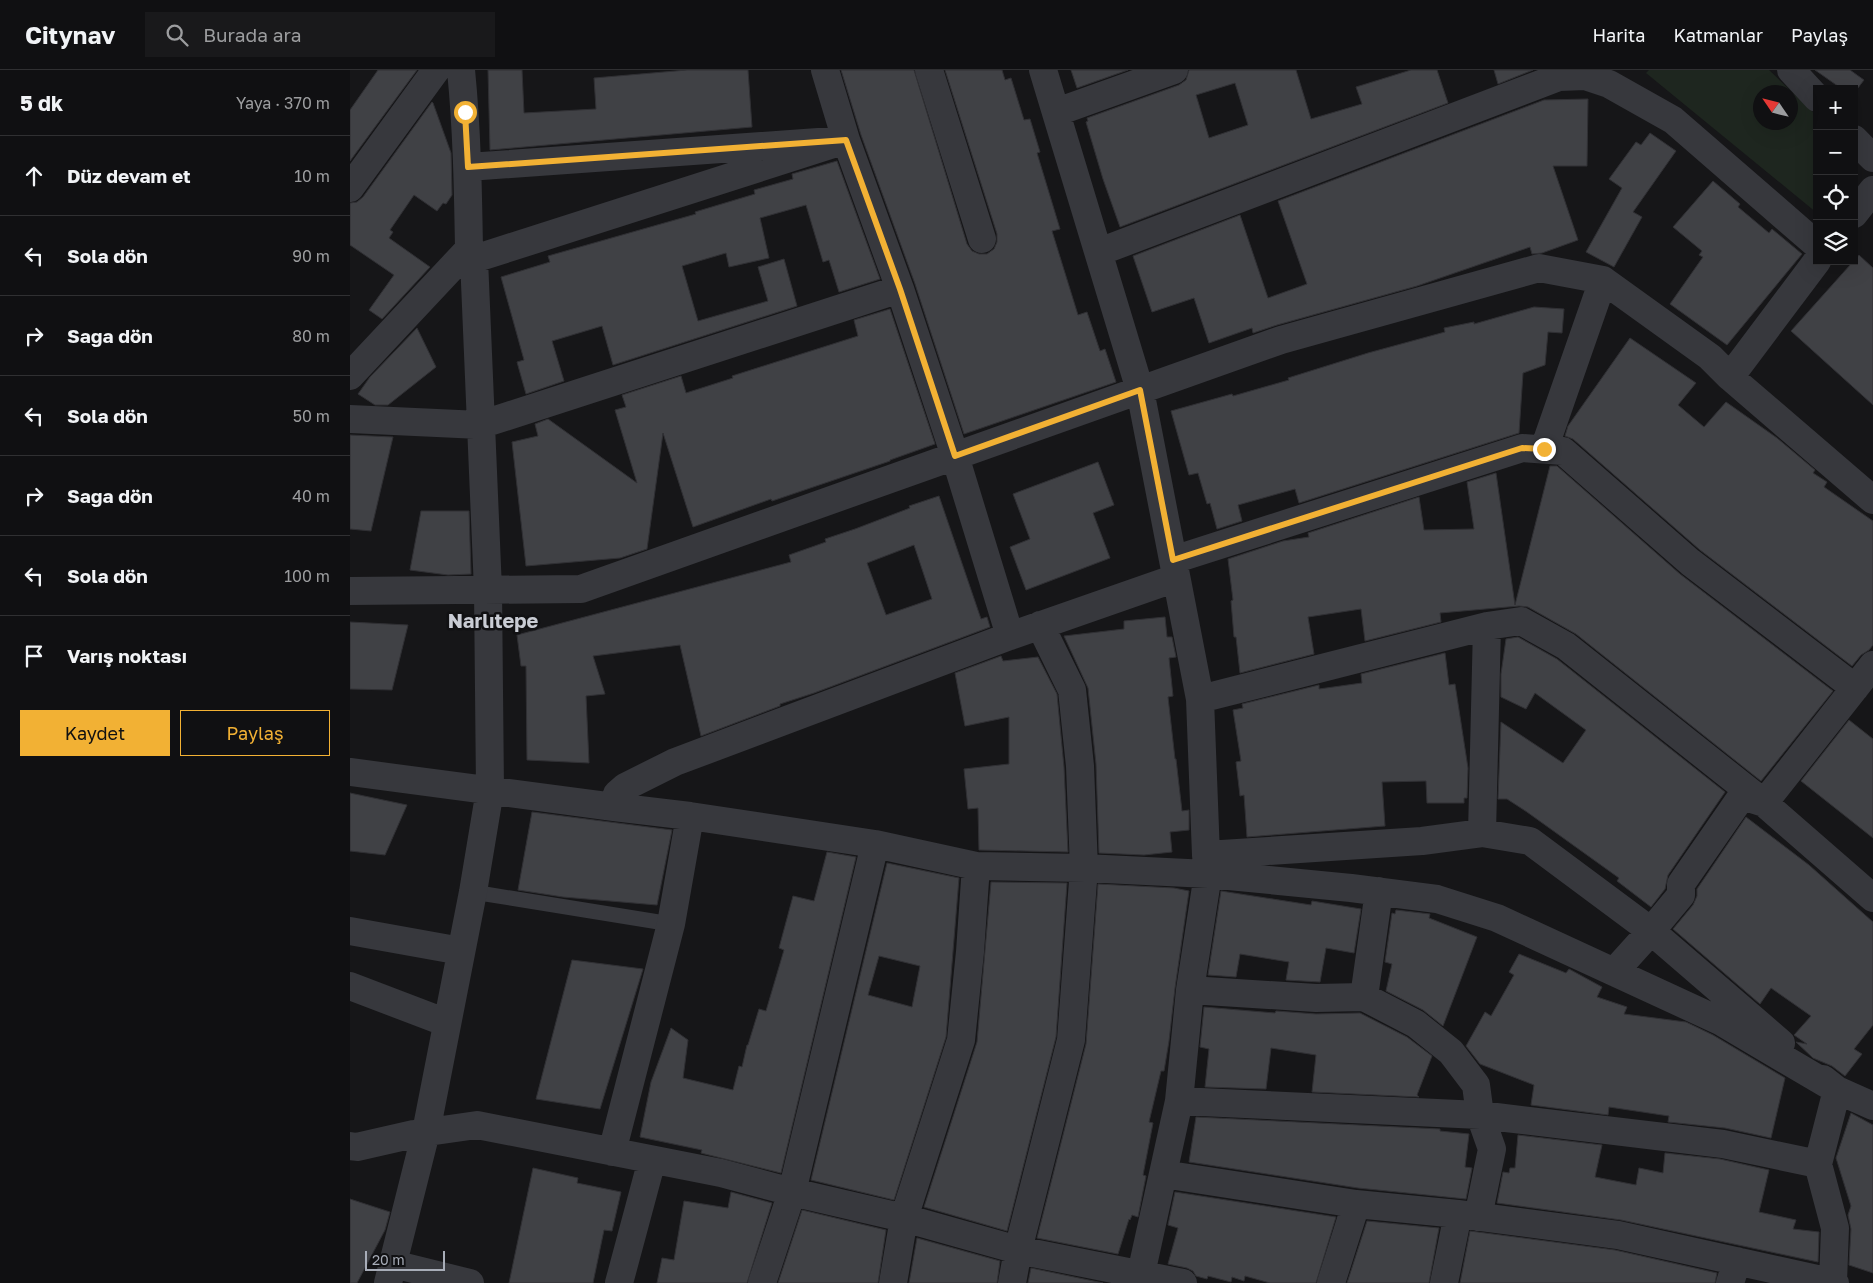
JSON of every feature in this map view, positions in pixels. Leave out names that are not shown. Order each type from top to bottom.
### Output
[{"type":"street","points":[[350,188],[436,70]]},
{"type":"street","points":[[460,70],[465,112],[468,167],[488,590],[490,790],[426,1132],[390,1273],[470,1283]]},
{"type":"street","points":[[825,70],[846,140],[900,289],[955,456],[1010,636]]},
{"type":"street","points":[[929,70],[982,239]]},
{"type":"street","points":[[1043,70],[1140,390],[1200,699],[1207,865],[1190,990],[1179,1100],[1140,1279]]},
{"type":"street","points":[[1057,112],[1174,70]]},
{"type":"street","points":[[1791,70],[1813,94]]},
{"type":"street","points":[[1099,252],[1559,77],[1599,75],[1609,84],[1673,120],[1813,241]]},
{"type":"street","points":[[468,167],[846,140]]},
{"type":"street","points":[[350,376],[471,254],[846,140]]},
{"type":"street","points":[[1858,143],[1873,158]]},
{"type":"street","points":[[1858,209],[1873,190]]},
{"type":"street","points":[[1730,377],[1814,265]]},
{"type":"street","points":[[350,591],[581,589],[1282,340],[1539,268],[1603,280],[1710,357],[1730,377],[1873,500]]},
{"type":"street","points":[[1544,449],[1603,280]]},
{"type":"street","points":[[350,419],[480,426],[900,289]]},
{"type":"street","points":[[614,807],[617,794],[625,787],[675,762],[1040,626],[1174,569],[1522,448],[1563,450],[1690,562],[1855,688]]},
{"type":"street","points":[[1200,699],[1487,626],[1521,621],[1566,646],[1764,803],[1873,898]]},
{"type":"street","points":[[1012,1283],[1018,1250],[1070,1040],[1084,868],[1080,766],[1072,690],[1040,626]]},
{"type":"street","points":[[1482,833],[1487,626]]},
{"type":"street","points":[[1764,803],[1873,665]]},
{"type":"street","points":[[350,772],[690,816],[876,844],[976,866],[1084,868],[1207,865],[1482,833],[1530,841],[1651,931],[1837,1090]]},
{"type":"street","points":[[1614,972],[1681,895],[1680,884],[1742,796],[1764,803]]},
{"type":"street","points":[[612,1152],[671,924],[690,816]]},
{"type":"street","points":[[762,1283],[792,1192],[876,844]]},
{"type":"street","points":[[1207,865],[1437,899],[1496,918],[1720,1021],[1837,1090],[1873,1106]]},
{"type":"street","points":[[893,1283],[904,1218],[961,1040],[976,866]]},
{"type":"street","points":[[1364,997],[1379,891]]},
{"type":"street","points":[[350,931],[461,952]]},
{"type":"street","points":[[350,986],[447,1023]]},
{"type":"street","points":[[1190,990],[1316,998],[1364,997],[1416,1024],[1451,1052],[1476,1085],[1480,1115],[1492,1149],[1444,1283]]},
{"type":"street","points":[[1163,1174],[1356,1204],[1468,1215],[1618,1235],[1733,1272],[1834,1283],[1835,1228],[1818,1164],[1837,1090]]},
{"type":"street","points":[[1179,1100],[1480,1115],[1723,1144],[1818,1164]]},
{"type":"street","points":[[350,1146],[357,1147],[426,1132],[477,1126],[721,1173],[904,1218],[1018,1250],[1140,1279],[1183,1283]]},
{"type":"street","points":[[619,1283],[652,1160]]},
{"type":"street","points":[[1331,1283],[1356,1204]]},
{"type":"lane","points":[[472,892],[671,924]]},
{"type":"shaded area","points":[[1649,70],[1769,70],[1785,85],[1753,85],[1753,130],[1798,130],[1798,98],[1813,112],[1813,210],[1646,73]]},
{"type":"building","points":[[378,70],[417,70],[350,161],[350,110]]},
{"type":"building","points":[[488,70],[522,70],[524,113],[596,109],[594,78],[687,70],[748,70],[752,127],[490,150]]},
{"type":"building","points":[[841,70],[914,70],[967,244],[972,251],[979,254],[987,254],[994,249],[997,242],[997,234],[945,70],[1002,70],[1005,80],[1011,78],[1024,120],[1030,119],[1040,152],[1037,153],[1060,229],[1052,231],[1078,315],[1087,312],[1100,351],[1105,349],[1116,382],[964,434],[915,284],[861,135]]},
{"type":"building","points":[[1071,70],[1128,70],[1077,88]]},
{"type":"building","points":[[1189,70],[1296,70],[1311,119],[1362,104],[1356,87],[1411,70],[1437,70],[1448,103],[1120,227],[1103,179],[1086,122],[1088,121],[1087,118],[1179,85],[1186,80]],"holes":[[[1235,83],[1248,125],[1209,138],[1196,95]]]},
{"type":"building","points":[[1494,70],[1533,70],[1498,84]]},
{"type":"building","points":[[1815,70],[1850,70],[1864,80],[1858,88],[1858,85],[1836,85]]},
{"type":"building","points":[[1588,99],[1587,166],[1553,166],[1578,240],[1542,253],[1532,254],[1530,247],[1417,286],[1253,333],[1252,328],[1209,343],[1194,298],[1152,312],[1133,256],[1240,215],[1268,298],[1307,284],[1278,201],[1544,100]]},
{"type":"building","points":[[432,102],[451,153],[452,195],[446,204],[443,203],[437,211],[414,195],[390,230],[393,232],[389,238],[430,267],[382,319],[369,310],[394,275],[350,245],[350,203],[357,202],[363,197]]},
{"type":"building","points":[[1650,133],[1676,151],[1633,212],[1642,217],[1614,267],[1586,252],[1622,188],[1609,179],[1636,142],[1641,145]]},
{"type":"building","points":[[837,161],[880,279],[839,292],[829,260],[823,262],[806,205],[760,218],[769,258],[729,267],[726,253],[682,266],[698,321],[768,301],[758,267],[784,259],[797,306],[613,365],[602,326],[552,341],[564,381],[526,394],[517,362],[524,360],[501,277],[550,262],[548,256],[696,214],[695,212],[755,194],[754,190],[793,179],[792,174]]},
{"type":"building","points":[[1713,181],[1740,204],[1738,207],[1769,233],[1772,229],[1802,254],[1727,345],[1670,304],[1703,257],[1699,255],[1702,251],[1673,227]]},
{"type":"building","points":[[1858,256],[1873,268],[1873,405],[1791,331],[1850,265],[1858,265]]},
{"type":"building","points":[[1534,307],[1564,309],[1562,333],[1548,332],[1545,365],[1523,373],[1519,433],[1299,503],[1295,489],[1238,505],[1242,521],[1217,529],[1210,503],[1207,504],[1198,473],[1189,475],[1171,411],[1289,380],[1288,378],[1368,353],[1445,332],[1444,328],[1474,322],[1474,324]]},
{"type":"building","points":[[890,309],[935,444],[693,527],[663,433],[647,549],[620,558],[526,566],[512,442],[538,436],[535,424],[548,419],[637,483],[615,410],[626,407],[622,395],[681,376],[686,393],[733,378],[732,376],[858,336],[854,320]]},
{"type":"building","points":[[417,328],[436,367],[388,405],[375,405],[358,394],[370,377]]},
{"type":"building","points":[[1630,338],[1696,383],[1678,405],[1704,427],[1726,402],[1777,438],[1815,470],[1813,473],[1827,482],[1824,487],[1873,521],[1873,645],[1852,666],[1700,550],[1573,439],[1565,436],[1568,426]]},
{"type":"building","points":[[350,435],[393,437],[371,531],[350,529]]},
{"type":"building","points":[[1098,462],[1114,505],[1093,513],[1110,558],[1026,590],[1010,547],[1030,539],[1013,494]]},
{"type":"building","points":[[1550,466],[1557,466],[1680,574],[1833,691],[1761,781],[1576,634],[1528,607],[1519,606],[1440,613],[1441,622],[1365,641],[1361,609],[1308,617],[1314,654],[1240,673],[1236,637],[1234,637],[1231,601],[1233,600],[1228,559],[1283,541],[1309,537],[1308,533],[1419,497],[1424,530],[1474,529],[1467,482],[1496,473],[1515,605]]},
{"type":"building","points":[[939,496],[981,619],[987,617],[990,627],[780,704],[780,706],[701,736],[680,645],[593,656],[605,694],[586,696],[589,763],[527,760],[526,666],[521,666],[517,635],[791,562],[789,555],[826,542],[825,539],[910,508],[909,506]],"holes":[[[914,545],[932,599],[886,615],[867,563]]]},
{"type":"building","points":[[421,511],[469,511],[471,574],[448,575],[410,570]]},
{"type":"building","points":[[1165,617],[1167,637],[1172,637],[1176,657],[1169,658],[1173,696],[1168,697],[1182,811],[1189,810],[1189,830],[1170,832],[1172,852],[1144,855],[1099,853],[1096,764],[1088,688],[1064,636],[1124,629],[1124,621]]},
{"type":"building","points":[[350,622],[408,625],[392,690],[350,689]]},
{"type":"building","points":[[1518,637],[1557,659],[1725,792],[1668,875],[1665,889],[1651,907],[1617,881],[1619,878],[1527,812],[1507,799],[1498,799],[1501,722],[1563,763],[1586,730],[1535,693],[1526,709],[1501,697],[1501,674],[1506,639]]},
{"type":"building","points":[[1445,653],[1449,685],[1455,684],[1468,768],[1467,798],[1464,798],[1464,803],[1427,803],[1426,781],[1382,782],[1385,826],[1247,837],[1244,795],[1240,796],[1236,762],[1241,761],[1233,710],[1243,708],[1242,704],[1319,685],[1319,689],[1362,683],[1361,674]]},
{"type":"building","points":[[1001,656],[1003,661],[1038,657],[1057,694],[1064,767],[1068,852],[979,850],[978,808],[968,809],[964,769],[1009,764],[1009,717],[965,726],[955,673]]},
{"type":"building","points":[[1849,720],[1873,739],[1873,838],[1801,781]]},
{"type":"building","points":[[350,793],[407,805],[385,855],[350,851]]},
{"type":"building","points":[[532,812],[672,830],[657,905],[563,897],[518,890]]},
{"type":"building","points":[[1746,817],[1809,865],[1873,922],[1873,1025],[1854,1049],[1862,1054],[1845,1076],[1832,1066],[1813,1058],[1796,1042],[1807,1044],[1794,1035],[1811,1016],[1771,988],[1760,1004],[1673,929],[1693,905],[1697,896],[1697,889]]},
{"type":"building","points":[[827,852],[856,857],[781,1173],[701,1153],[702,1150],[640,1137],[651,1082],[671,1028],[688,1040],[683,1078],[733,1090],[739,1066],[742,1067],[759,1009],[766,1011],[784,950],[779,948],[793,896],[814,901]]},
{"type":"building","points":[[887,863],[959,878],[946,1037],[894,1200],[811,1180]],"holes":[[[879,956],[920,966],[912,1007],[868,995]]]},
{"type":"building","points":[[991,882],[1067,883],[1056,1037],[1007,1231],[924,1207],[977,1042]]},
{"type":"building","points":[[1098,884],[1174,888],[1189,891],[1164,1071],[1161,1071],[1149,1122],[1153,1123],[1143,1175],[1146,1176],[1138,1217],[1132,1215],[1129,1219],[1118,1254],[1037,1238],[1086,1044]]},
{"type":"building","points":[[1221,891],[1311,905],[1312,901],[1361,909],[1354,953],[1326,948],[1320,982],[1286,980],[1289,962],[1240,954],[1236,977],[1208,975]]},
{"type":"building","points":[[1396,910],[1430,914],[1429,918],[1477,937],[1443,1026],[1423,1010],[1386,991],[1392,964],[1385,962],[1392,913],[1395,914]]},
{"type":"building","points":[[1519,954],[1566,973],[1569,969],[1602,987],[1597,997],[1627,1007],[1624,1014],[1686,1022],[1713,1035],[1785,1078],[1771,1138],[1725,1128],[1668,1122],[1669,1116],[1609,1107],[1608,1115],[1531,1105],[1534,1085],[1480,1064],[1466,1046],[1485,1012],[1491,1016],[1514,975],[1509,972]]},
{"type":"building","points":[[572,960],[643,969],[600,1109],[536,1099]]},
{"type":"building","points":[[1204,1007],[1275,1013],[1276,1011],[1316,1014],[1360,1013],[1407,1037],[1432,1056],[1417,1095],[1419,1097],[1312,1092],[1316,1055],[1271,1048],[1266,1089],[1205,1087],[1209,1049],[1200,1047]]},
{"type":"building","points":[[1851,1113],[1873,1125],[1873,1273],[1849,1265],[1851,1229],[1848,1215],[1851,1206],[1836,1158]]},
{"type":"building","points":[[1196,1117],[1440,1129],[1440,1131],[1469,1134],[1465,1167],[1472,1168],[1466,1199],[1358,1188],[1189,1162]]},
{"type":"building","points":[[1518,1135],[1602,1145],[1595,1177],[1636,1185],[1639,1168],[1663,1173],[1665,1153],[1720,1159],[1769,1170],[1759,1212],[1796,1220],[1793,1229],[1819,1232],[1818,1262],[1621,1220],[1497,1203],[1503,1172],[1509,1173],[1510,1168],[1515,1168]]},
{"type":"building","points":[[533,1168],[578,1178],[577,1183],[621,1192],[612,1231],[604,1230],[593,1283],[509,1283]]},
{"type":"building","points":[[731,1192],[772,1203],[747,1283],[657,1283],[662,1258],[674,1260],[684,1201],[728,1208]]},
{"type":"building","points":[[1175,1192],[1336,1217],[1316,1283],[1270,1283],[1245,1276],[1244,1281],[1232,1277],[1231,1282],[1208,1276],[1207,1279],[1196,1276],[1193,1271],[1187,1268],[1168,1264],[1178,1228],[1168,1225]]},
{"type":"building","points":[[350,1199],[390,1212],[385,1230],[357,1283],[350,1283]]},
{"type":"building","points":[[802,1210],[886,1230],[878,1283],[778,1283]]},
{"type":"building","points":[[1367,1221],[1439,1228],[1429,1283],[1347,1283]]},
{"type":"building","points":[[1470,1231],[1615,1250],[1717,1273],[1715,1283],[1460,1283]]},
{"type":"building","points":[[917,1238],[1000,1261],[997,1283],[909,1283]]},
{"type":"building","points":[[1031,1268],[1103,1283],[1028,1283]]},
{"type":"district","name":"Narlıtepe","points":[[493,621]]},
{"type":"route","points":[[465,112],[468,167],[846,140],[900,289],[955,456],[1140,390],[1173,560],[1522,448],[1544,449]]}]
